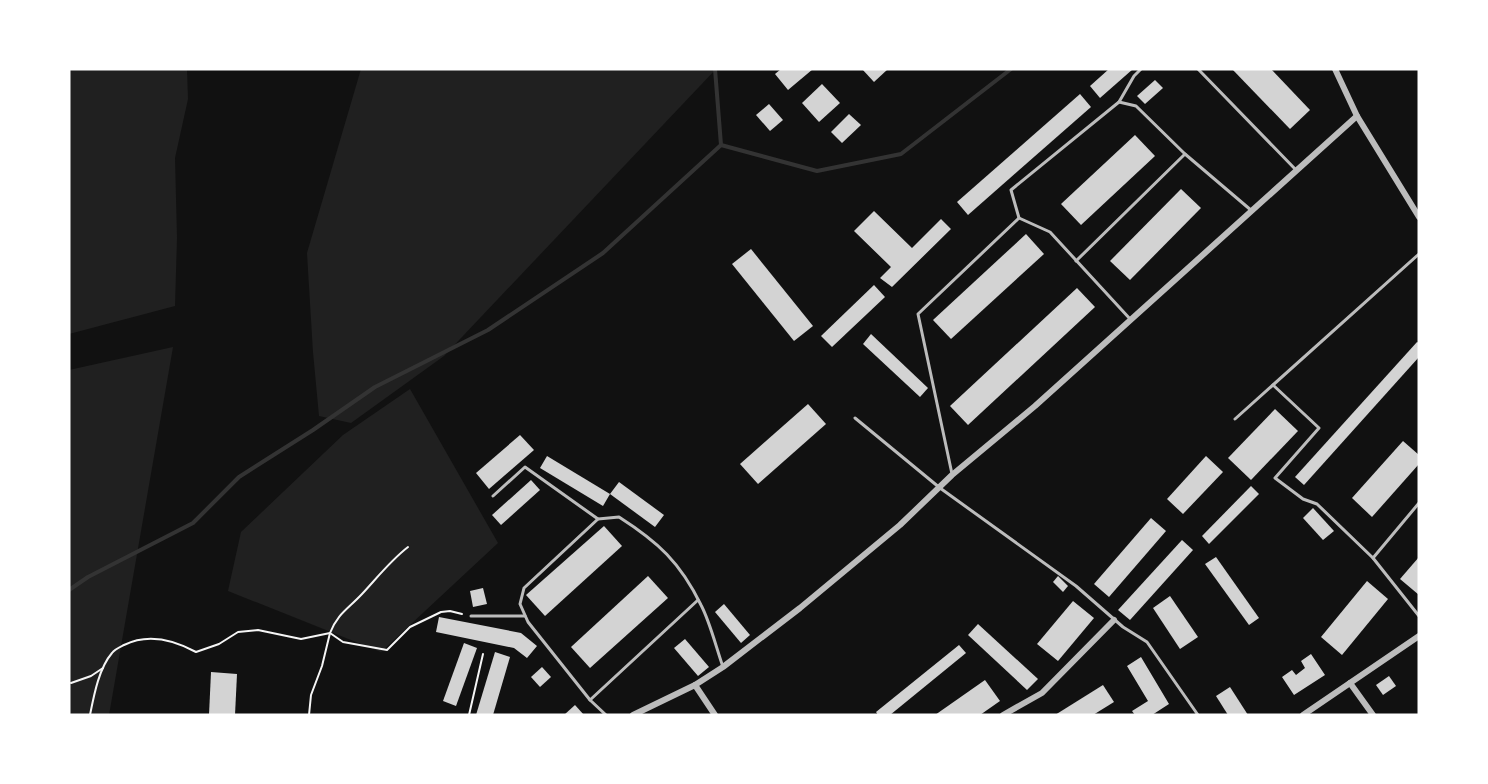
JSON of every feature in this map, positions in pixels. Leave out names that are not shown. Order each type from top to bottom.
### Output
[{"type":"street","points":[[1335,69],[1357,116],[1419,218]]},
{"type":"street","points":[[633,715],[695,685],[800,608],[1035,405],[1357,116]]},
{"type":"street","points":[[1003,715],[1042,693],[1114,620]]},
{"type":"street","points":[[1304,715],[1419,636]]},
{"type":"street","points":[[1350,683],[1372,715]]},
{"type":"street","points":[[695,685],[715,715]]},
{"type":"lane","points":[[1131,320],[1050,232],[1019,218],[1011,190],[1119,102],[1134,76],[1141,69]]},
{"type":"lane","points":[[1198,69],[1297,171]]},
{"type":"lane","points":[[1119,102],[1136,106],[1185,154],[1252,211]]},
{"type":"lane","points":[[1076,261],[1185,154]]},
{"type":"lane","points":[[952,475],[918,314],[1019,218]]},
{"type":"lane","points":[[1235,419],[1419,254]]},
{"type":"lane","points":[[1274,385],[1319,428],[1275,478],[1303,499],[1317,504],[1373,558],[1419,616]]},
{"type":"lane","points":[[855,418],[940,488],[1076,586],[1114,620],[1147,642],[1198,715]]},
{"type":"lane","points":[[493,496],[525,467],[598,519]]},
{"type":"lane","points":[[1373,558],[1419,503]]},
{"type":"lane","points":[[606,715],[590,700],[528,622],[520,604],[524,588],[598,519],[619,517],[644,533],[676,562],[699,600],[723,666]]},
{"type":"lane","points":[[590,700],[699,600]]},
{"type":"lane","points":[[471,616],[525,616]]},
{"type":"path","points":[[309,715],[311,695],[322,666],[330,633],[341,613],[363,593],[390,562],[408,547]]},
{"type":"path","points":[[90,715],[103,668],[113,651],[141,640],[173,641],[196,652],[219,645],[237,632],[258,630],[301,639],[330,633],[343,642],[387,650],[410,627],[441,612],[450,611],[471,616]]},
{"type":"path","points":[[469,715],[483,654]]},
{"type":"path","points":[[71,683],[91,676],[103,668]]},
{"type":"shaded area","points":[[69,69],[187,69],[188,99],[175,158],[177,238],[175,306],[69,334]]},
{"type":"shaded area","points":[[361,69],[716,69],[444,356],[351,423],[319,416],[307,253]]},
{"type":"shaded area","points":[[173,347],[109,715],[69,715],[69,370]]},
{"type":"shaded area","points":[[410,389],[498,543],[381,652],[228,591],[241,532],[343,435]]},
{"type":"building","points":[[781,69],[813,69],[788,90],[775,74]]},
{"type":"building","points":[[862,69],[888,69],[874,82]]},
{"type":"building","points":[[1109,69],[1133,69],[1100,98],[1090,86]]},
{"type":"building","points":[[1232,69],[1271,69],[1310,110],[1290,129]]},
{"type":"building","points":[[1155,80],[1163,88],[1145,104],[1137,96]]},
{"type":"building","points":[[822,84],[840,103],[819,122],[802,103]]},
{"type":"building","points":[[1080,94],[1091,107],[968,215],[957,202]]},
{"type":"building","points":[[769,104],[783,120],[770,131],[756,115]]},
{"type":"building","points":[[849,114],[861,125],[842,143],[831,132]]},
{"type":"building","points":[[1135,135],[1155,156],[1081,225],[1061,204]]},
{"type":"building","points":[[1181,189],[1201,208],[1130,280],[1110,261]]},
{"type":"building","points":[[874,211],[912,248],[941,219],[951,229],[892,287],[880,278],[891,267],[854,231]]},
{"type":"building","points":[[1026,234],[1044,254],[951,339],[933,320]]},
{"type":"building","points":[[751,249],[813,326],[794,341],[732,264]]},
{"type":"building","points":[[874,285],[885,297],[832,347],[821,336]]},
{"type":"building","points":[[1077,288],[1095,307],[968,425],[950,406]]},
{"type":"building","points":[[871,334],[928,388],[920,397],[863,344]]},
{"type":"building","points":[[1417,342],[1419,343],[1419,357],[1304,485],[1295,477]]},
{"type":"building","points":[[808,404],[826,424],[758,484],[740,464]]},
{"type":"building","points":[[1275,409],[1298,431],[1251,480],[1228,458]]},
{"type":"building","points":[[520,435],[534,450],[489,489],[476,473]]},
{"type":"building","points":[[1403,441],[1419,455],[1419,464],[1372,517],[1352,498]]},
{"type":"building","points":[[547,456],[610,494],[603,506],[540,468]]},
{"type":"building","points":[[1206,456],[1223,472],[1183,514],[1167,499]]},
{"type":"building","points":[[531,480],[540,490],[501,525],[492,515]]},
{"type":"building","points":[[619,482],[664,515],[655,527],[610,494]]},
{"type":"building","points":[[1251,486],[1259,494],[1209,544],[1202,536]]},
{"type":"building","points":[[1313,508],[1334,531],[1323,540],[1303,518]]},
{"type":"building","points":[[1151,518],[1166,531],[1109,597],[1094,584]]},
{"type":"building","points":[[604,526],[622,546],[545,616],[526,595]]},
{"type":"building","points":[[1182,540],[1193,550],[1130,620],[1118,610]]},
{"type":"building","points":[[1216,557],[1259,618],[1249,625],[1205,564]]},
{"type":"building","points":[[1419,557],[1419,595],[1400,579]]},
{"type":"building","points":[[648,576],[668,598],[590,668],[571,647]]},
{"type":"building","points":[[1058,576],[1068,586],[1063,592],[1053,582]]},
{"type":"building","points":[[1367,581],[1388,599],[1342,655],[1321,637]]},
{"type":"building","points":[[483,588],[487,604],[473,607],[470,591]]},
{"type":"building","points":[[1170,596],[1198,637],[1180,649],[1153,608]]},
{"type":"building","points":[[1073,601],[1094,618],[1058,661],[1037,644]]},
{"type":"building","points":[[724,604],[750,635],[741,643],[715,612]]},
{"type":"building","points":[[439,617],[521,633],[537,646],[527,658],[514,648],[436,632]]},
{"type":"building","points":[[978,624],[1038,679],[1027,690],[968,635]]},
{"type":"building","points":[[685,639],[709,667],[698,676],[674,648]]},
{"type":"building","points":[[464,643],[477,648],[456,706],[443,701]]},
{"type":"building","points":[[959,645],[966,653],[890,715],[878,715],[876,712]]},
{"type":"building","points":[[495,652],[510,657],[493,715],[476,715]]},
{"type":"building","points":[[1311,654],[1325,675],[1294,695],[1282,677],[1292,670],[1296,675],[1305,668],[1301,661]]},
{"type":"building","points":[[1141,657],[1169,704],[1152,715],[1135,715],[1132,711],[1148,701],[1127,666]]},
{"type":"building","points":[[542,667],[551,677],[540,687],[531,677]]},
{"type":"building","points":[[211,672],[237,674],[235,715],[209,715]]},
{"type":"building","points":[[1389,676],[1396,686],[1383,695],[1376,685]]},
{"type":"building","points":[[985,680],[1000,701],[980,715],[935,715]]},
{"type":"building","points":[[1103,685],[1114,702],[1093,715],[1055,715]]},
{"type":"building","points":[[1230,687],[1248,715],[1228,715],[1216,696]]},
{"type":"building","points":[[575,705],[584,715],[564,715]]},
{"type":"waterway","points":[[715,69],[721,145]]},
{"type":"waterway","points":[[721,145],[817,171],[901,154],[1011,69]]},
{"type":"waterway","points":[[69,590],[88,577],[193,523],[239,477],[375,387],[488,330],[603,253],[721,145]]}]
